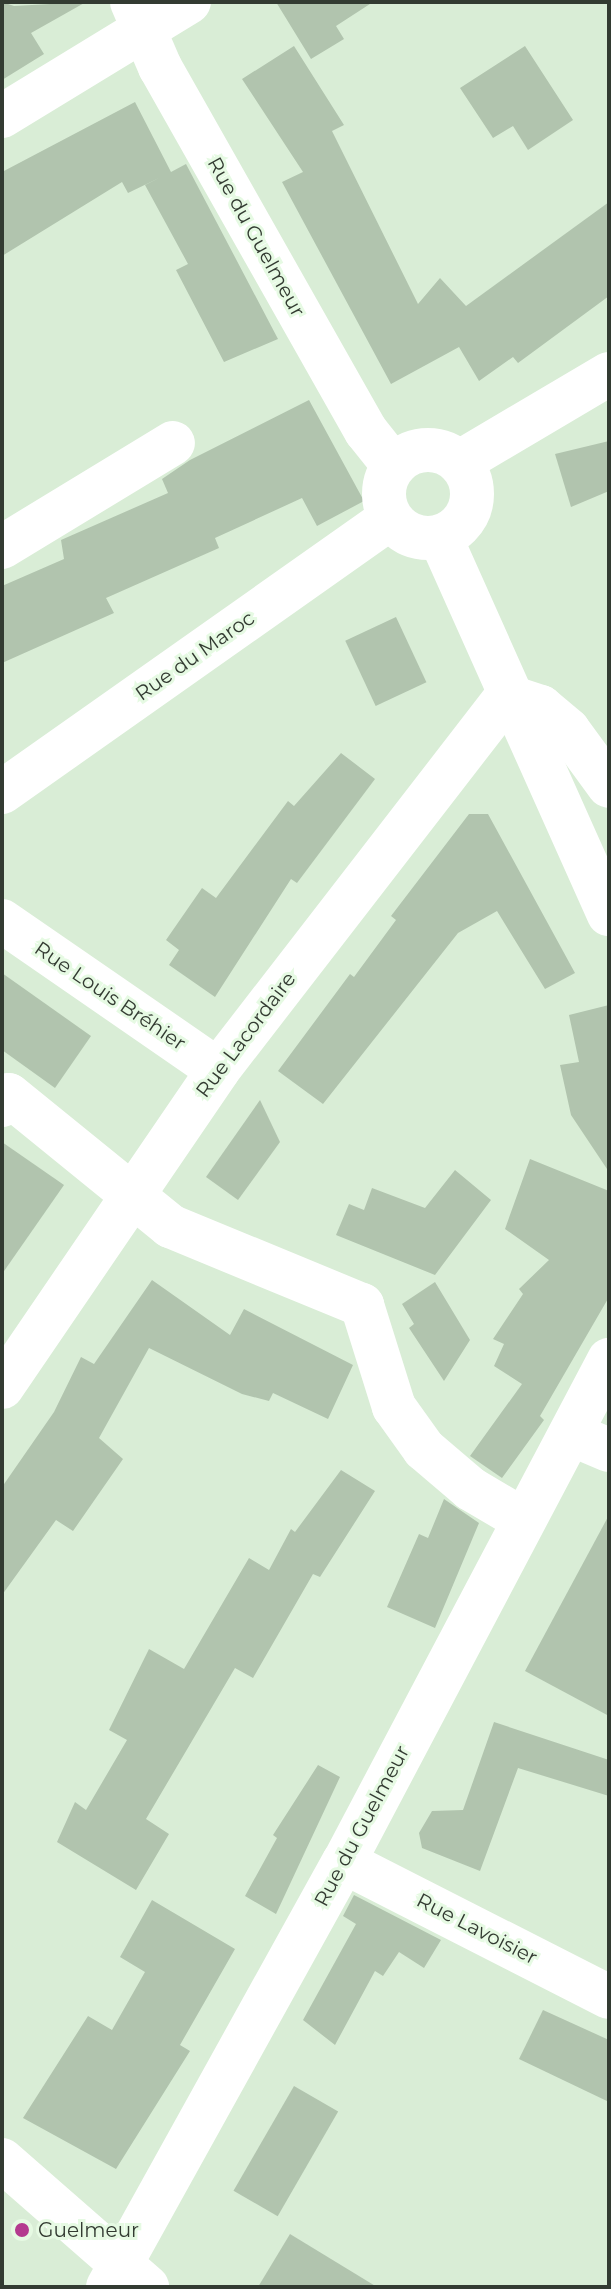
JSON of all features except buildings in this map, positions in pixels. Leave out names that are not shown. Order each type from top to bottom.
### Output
[{"type":"street","points":[[2,116],[136,16],[189,2]]},
{"type":"street","name":"Rue du Guelmeur","points":[[136,16],[366,431],[393,465]]},
{"type":"street","points":[[460,462],[609,374]]},
{"type":"street","points":[[2,547],[173,443]]},
{"type":"street","points":[[438,450],[460,462],[474,490],[466,520],[441,539],[412,538],[389,519],[382,492],[393,465],[413,451],[438,450]]},
{"type":"street","name":"Rue du Maroc","points":[[2,792],[389,519]]},
{"type":"street","points":[[441,539],[507,696],[609,914]]},
{"type":"street","points":[[507,696],[541,707],[568,730],[609,786]]},
{"type":"street","name":"Rue Lacordaire","points":[[2,1387],[218,1070],[507,696]]},
{"type":"street","name":"Rue Louis Bréhier","points":[[2,921],[218,1070]]},
{"type":"street","points":[[2,1105],[9,1095],[170,1226],[362,1305],[394,1407],[424,1449],[471,1489],[522,1519]]},
{"type":"street","name":"Rue du Guelmeur","points":[[127,2279],[522,1519],[590,1442],[609,1360]]},
{"type":"street","name":"Rue Lavoisier","points":[[344,1862],[609,1997]]},
{"type":"street","points":[[2,2160],[127,2279]]},
{"type":"place","name":"Guelmeur","points":[[22,2230]]}]
